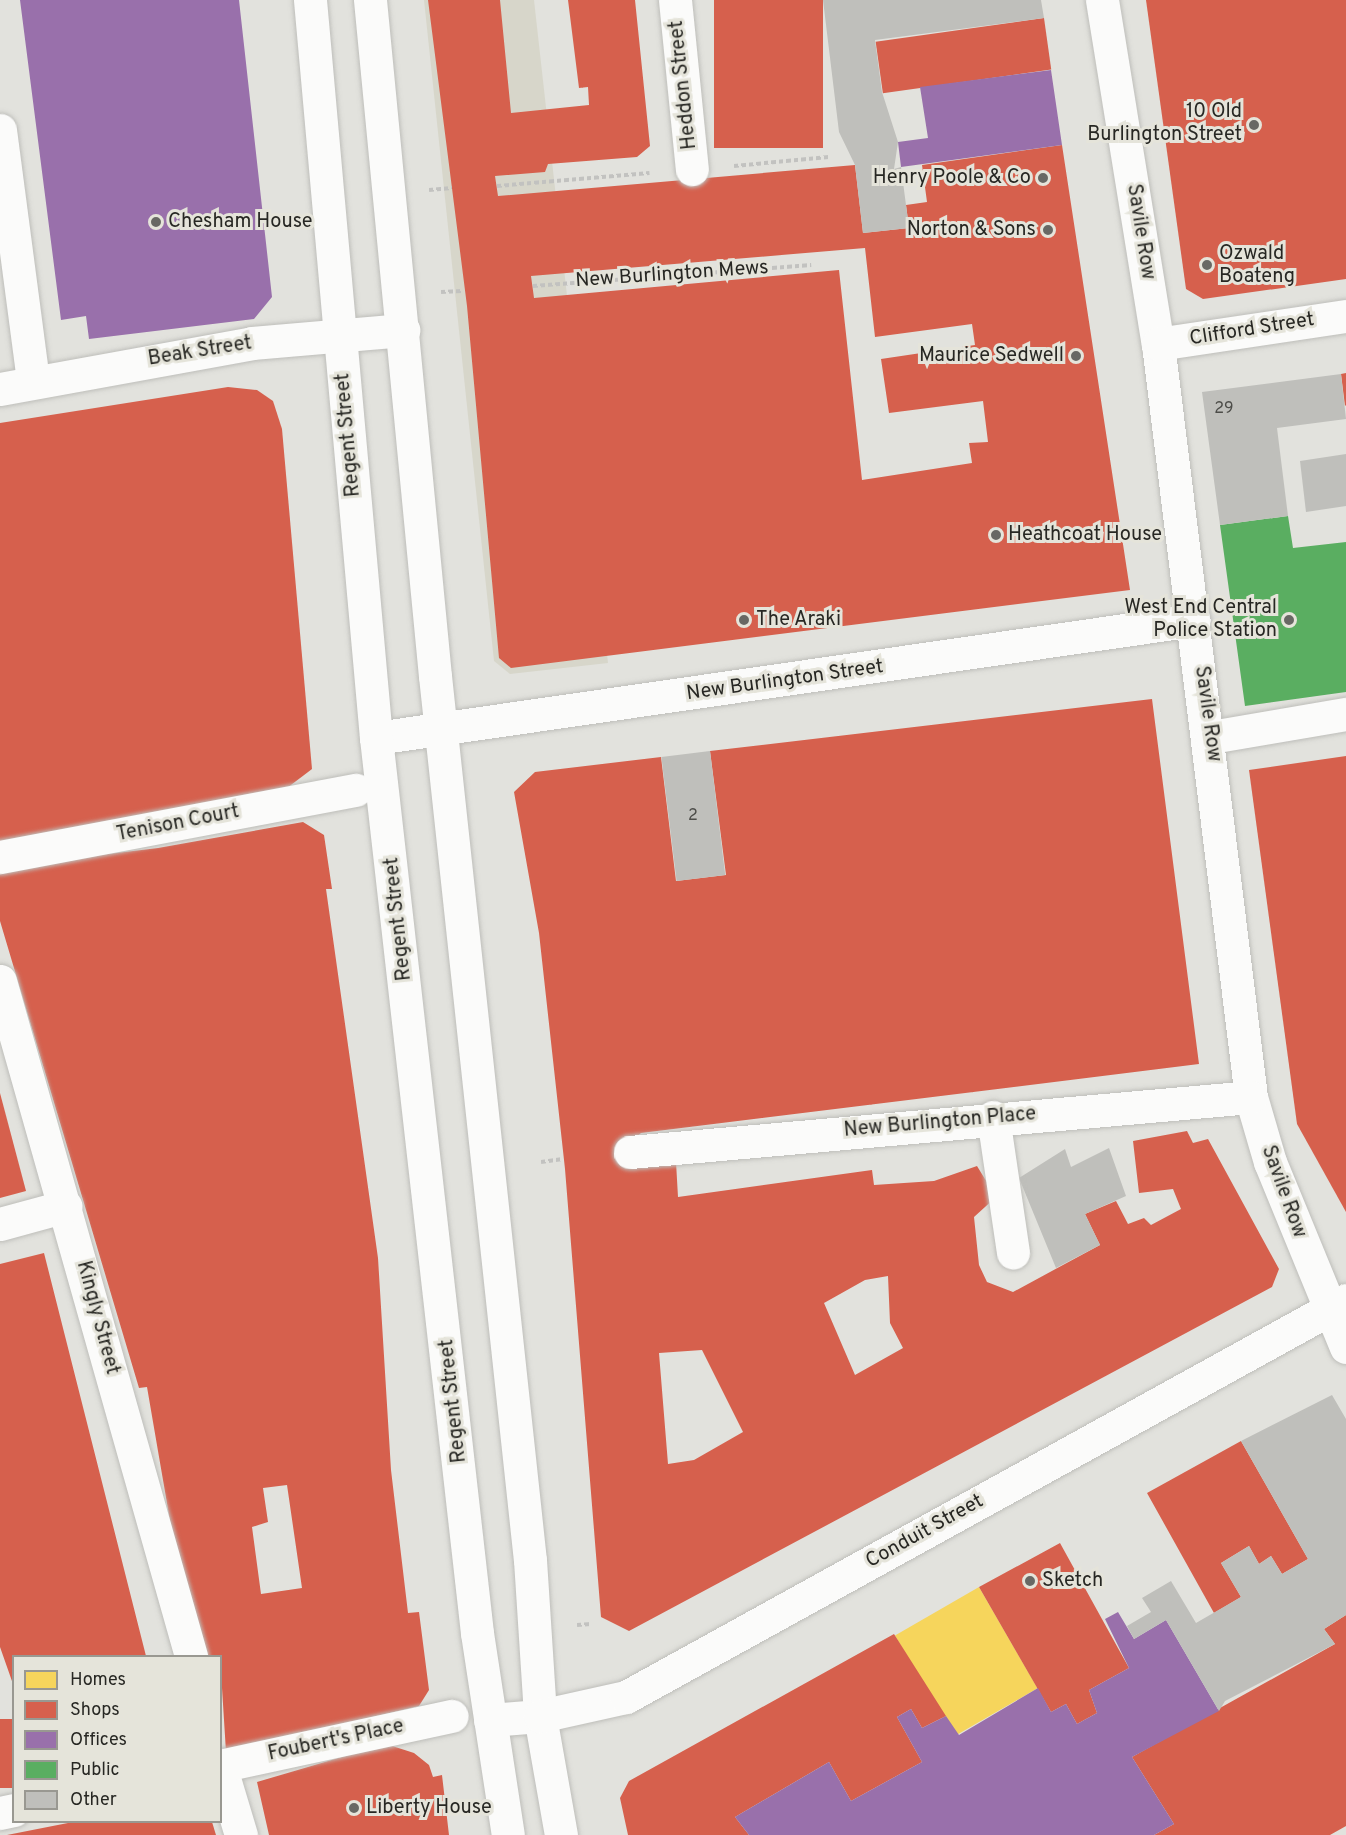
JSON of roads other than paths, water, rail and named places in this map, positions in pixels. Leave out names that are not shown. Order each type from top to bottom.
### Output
[{"type":"street","name":"Regent Street","points":[[310,0],[376,738],[490,1720],[508,1835]]},
{"type":"street","points":[[370,0],[441,731],[530,1560],[540,1716],[561,1835]]},
{"type":"street","name":"Heddon Street","points":[[675,0],[692,170]]},
{"type":"street","name":"Savile Row","points":[[1102,0],[1158,344],[1211,737],[1251,1097],[1270,1162],[1337,1305],[1346,1347]]},
{"type":"street","points":[[0,130],[33,381]]},
{"type":"street","name":"Clifford Street","points":[[1158,344],[1346,316]]},
{"type":"street","name":"Beak Street","points":[[0,389],[33,381],[252,343],[403,330]]},
{"type":"street","name":"New Burlington Street","points":[[376,738],[441,731],[1194,620]]},
{"type":"street","points":[[1211,737],[1346,714]]},
{"type":"street","name":"Tenison Court","points":[[0,857],[356,790]]},
{"type":"street","name":"Kingly Street","points":[[0,981],[66,1206],[190,1655]]},
{"type":"street","name":"New Burlington Place","points":[[630,1152],[993,1117],[1251,1097]]},
{"type":"street","points":[[993,1117],[1014,1253]]},
{"type":"street","points":[[0,1224],[66,1206]]},
{"type":"street","name":"Conduit Street","points":[[490,1720],[540,1716],[626,1696],[1337,1305]]},
{"type":"street","name":"Foubert's Place","points":[[222,1766],[452,1716]]},
{"type":"street","points":[[222,1770],[240,1835]]},
{"type":"place","name":"10 Old Burlington Street","points":[[1254,125]]},
{"type":"place","name":"Henry Poole & Co","points":[[1043,178]]},
{"type":"place","name":"Chesham House","points":[[156,222]]},
{"type":"place","name":"Norton & Sons","points":[[1048,230]]},
{"type":"place","name":"Ozwald Boateng","points":[[1207,265]]},
{"type":"place","name":"Maurice Sedwell","points":[[1076,356]]},
{"type":"place","name":"Heathcoat House","points":[[996,535]]},
{"type":"place","name":"The Araki","points":[[744,620]]},
{"type":"place","name":"West End Central Police Station","points":[[1289,620]]},
{"type":"place","name":"Sketch","points":[[1030,1581]]},
{"type":"place","name":"Liberty House","points":[[354,1808]]}]
